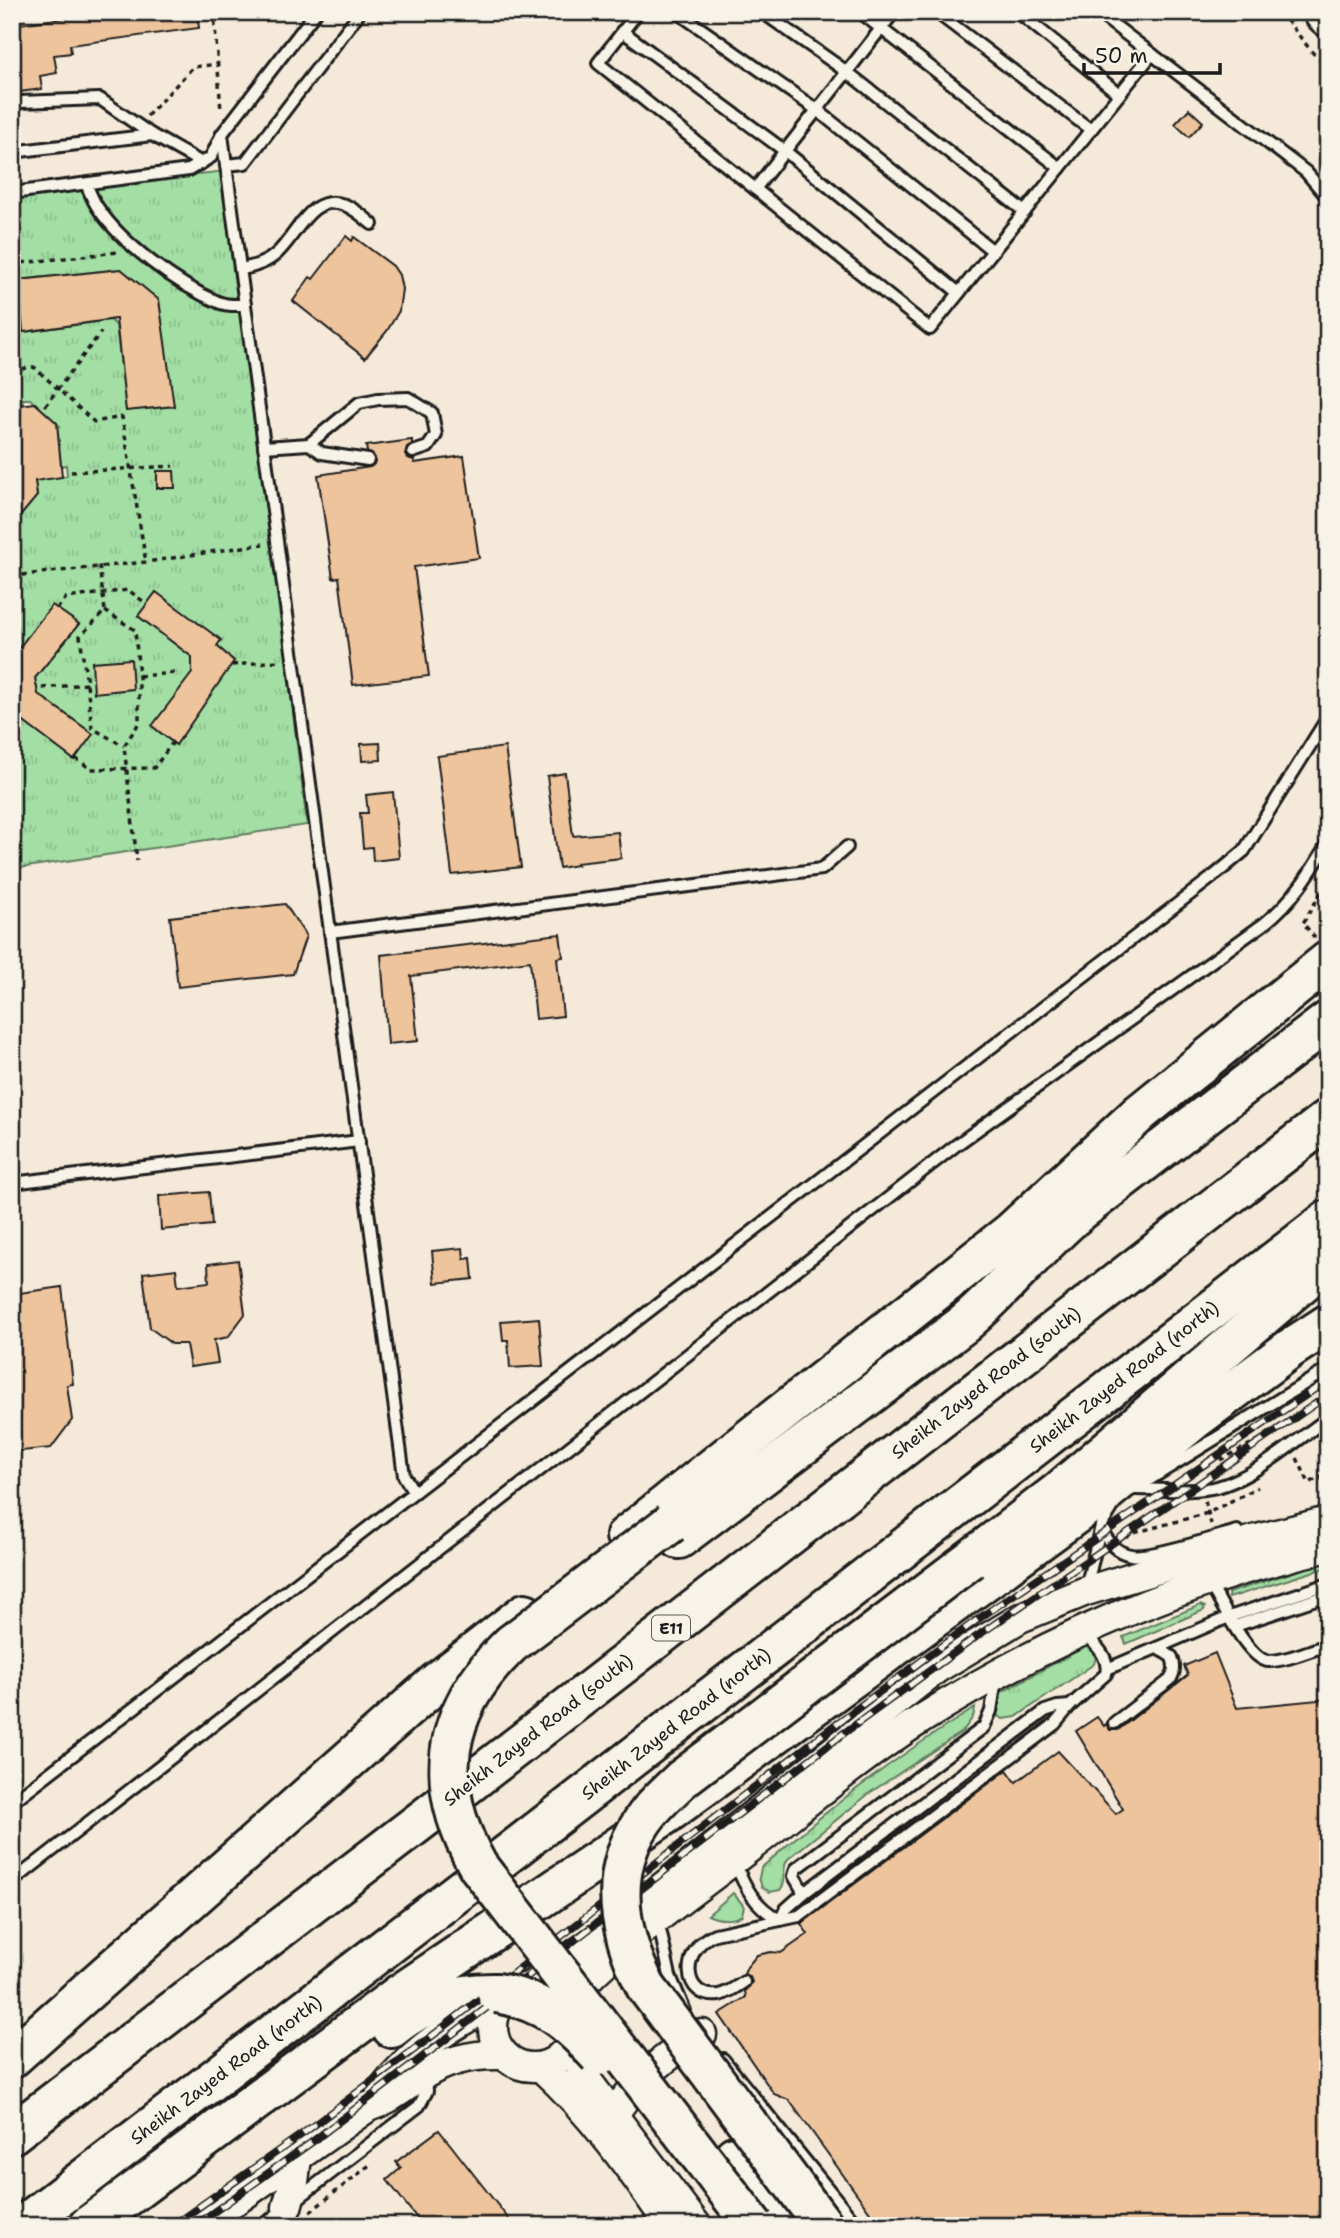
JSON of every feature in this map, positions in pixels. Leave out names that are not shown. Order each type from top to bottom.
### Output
[{"type":"highway","points":[[1323,12],[1328,17]]},
{"type":"highway","points":[[750,2220],[478,1866],[463,1839],[453,1810],[449,1780],[451,1749],[458,1719],[471,1691],[489,1665],[511,1644],[675,1531],[964,1324],[996,1295],[1018,1248],[1150,1105],[1324,952]]},
{"type":"highway","points":[[1018,1248],[1106,1168],[1328,994]]},
{"type":"highway","points":[[1018,1248],[1078,1213],[1328,1021]]},
{"type":"highway","points":[[12,2057],[456,1665],[730,1455],[1018,1248],[1328,1039]]},
{"type":"highway","name":"Sheikh Zayed Road (south)","points":[[12,2134],[1328,1119]]},
{"type":"highway","name":"Sheikh Zayed Road (north)","points":[[22,2226],[1328,1220]]},
{"type":"highway","points":[[824,2226],[646,1987],[632,1961],[623,1932],[620,1903],[622,1873],[629,1847],[642,1822],[683,1778],[1058,1492],[1328,1261]]},
{"type":"highway","points":[[1058,1492],[1200,1398],[1328,1298]]},
{"type":"highway","points":[[88,2226],[401,1993],[668,1813],[1105,1493],[1194,1420],[1328,1324]]},
{"type":"highway","points":[[1194,1420],[1328,1338]]},
{"type":"highway","points":[[675,1531],[509,1673],[485,1709],[477,1730],[471,1762],[471,1794],[475,1816],[493,1856],[789,2226]]},
{"type":"highway","points":[[123,2226],[148,2213],[416,2010],[456,1996],[510,1994],[550,2011],[578,2033],[750,2220]]},
{"type":"street","points":[[369,2107],[402,2067],[422,2049],[462,2021],[510,1994],[605,1933],[936,1669],[1020,1618],[1086,1591],[1257,1539],[1328,1521]]},
{"type":"street","points":[[565,2003],[613,1954],[880,1748],[996,1673],[1082,1631],[1208,1581],[1328,1547]]},
{"type":"street","points":[[919,1721],[939,1695],[964,1675],[1069,1619],[1080,1606],[1086,1591]]},
{"type":"street","points":[[549,1991],[565,2003],[573,2022],[570,2041],[559,2058],[541,2067],[521,2066],[503,2055],[497,2047],[492,2028],[497,2009],[510,1994],[549,1991]]},
{"type":"street","points":[[570,2041],[580,2067],[696,2226]]},
{"type":"street","points":[[613,2115],[625,2098],[667,2055],[710,2045]]},
{"type":"street","points":[[200,2226],[369,2107],[390,2099],[439,2066],[471,2056],[503,2055]]},
{"type":"street","points":[[541,2067],[568,2092],[606,2138],[670,2226]]},
{"type":"street","points":[[287,2207],[297,2157]]},
{"type":"lane","points":[[12,193],[189,170],[202,163],[211,157],[222,134],[316,12]]},
{"type":"lane","points":[[226,165],[245,163],[360,12]]},
{"type":"lane","points":[[638,12],[598,63],[930,329],[1152,54]]},
{"type":"lane","points":[[677,12],[817,110],[993,251]]},
{"type":"lane","points":[[762,12],[847,72],[1025,212]]},
{"type":"lane","points":[[860,12],[1060,168]]},
{"type":"lane","points":[[755,189],[894,12]]},
{"type":"lane","points":[[936,12],[1091,130]]},
{"type":"lane","points":[[1018,12],[1119,94]]},
{"type":"lane","points":[[1097,12],[1306,172],[1328,198]]},
{"type":"lane","points":[[622,32],[785,151],[959,293]]},
{"type":"lane","points":[[20,102],[100,99],[152,135],[202,163]]},
{"type":"lane","points":[[222,134],[404,1476],[414,1492]]},
{"type":"lane","points":[[12,152],[152,135]]},
{"type":"lane","points":[[86,184],[97,208],[137,249],[170,276],[220,304],[244,305]]},
{"type":"lane","points":[[240,269],[273,257],[308,214],[320,205],[334,203],[349,206],[372,224]]},
{"type":"lane","points":[[264,447],[309,444],[359,403],[408,398],[432,413],[436,435],[428,447],[413,452]]},
{"type":"lane","points":[[309,444],[322,453],[368,460]]},
{"type":"lane","points":[[12,1802],[1235,859],[1244,851],[1328,717]]},
{"type":"lane","points":[[12,1882],[955,1146],[1272,918],[1301,886],[1328,844]]},
{"type":"lane","points":[[330,932],[822,869],[847,847]]},
{"type":"lane","points":[[12,1183],[359,1141]]},
{"type":"lane","points":[[1086,1591],[1101,1526],[1111,1508],[1135,1489],[1328,1369]]},
{"type":"lane","points":[[1135,1489],[1195,1490],[1228,1483],[1249,1473],[1328,1418]]},
{"type":"lane","points":[[1101,1526],[1107,1540],[1118,1550],[1139,1556],[1250,1528]]},
{"type":"lane","points":[[1208,1581],[1232,1622],[1261,1660],[1276,1660],[1328,1645]]},
{"type":"lane","points":[[744,1982],[721,1994],[702,1991],[690,1976],[689,1962],[694,1950],[703,1940],[715,1934],[799,1916],[1055,1724],[1070,1706],[1103,1678],[1107,1670],[1328,1584]]},
{"type":"lane","points":[[1232,1622],[1328,1595]]},
{"type":"lane","points":[[1082,1631],[1102,1653],[1107,1670]]},
{"type":"lane","points":[[1114,1723],[1170,1679],[1175,1669],[1174,1663],[1168,1653],[1158,1648]]},
{"type":"lane","points":[[804,1893],[795,1878],[796,1869],[984,1727],[991,1712],[996,1673]]},
{"type":"lane","points":[[780,1920],[786,1909],[804,1893],[1045,1712],[1070,1706]]},
{"type":"lane","points":[[734,1860],[753,1900],[780,1920]]},
{"type":"lane","points":[[656,1921],[674,1989],[687,2014],[858,2226]]},
{"type":"lane","points":[[262,2226],[419,2106],[427,2091],[425,2074]]},
{"type":"path","points":[[214,12],[222,134]]},
{"type":"path","points":[[1280,12],[1328,68]]},
{"type":"path","points":[[138,126],[193,67],[218,64]]},
{"type":"path","points":[[12,264],[137,249]]},
{"type":"path","points":[[45,406],[101,332]]},
{"type":"path","points":[[12,337],[18,337]]},
{"type":"path","points":[[12,370],[34,367],[94,422],[122,417],[146,562]]},
{"type":"path","points":[[71,472],[173,466]]},
{"type":"path","points":[[12,576],[146,562],[277,542]]},
{"type":"path","points":[[99,565],[104,611]]},
{"type":"path","points":[[57,609],[65,598],[128,590],[147,604]]},
{"type":"path","points":[[104,611],[135,629],[139,723],[124,746],[137,861]]},
{"type":"path","points":[[104,611],[80,636],[92,728],[124,746]]},
{"type":"path","points":[[232,665],[293,660]]},
{"type":"path","points":[[139,676],[175,673]]},
{"type":"path","points":[[42,688],[86,684]]},
{"type":"path","points":[[75,758],[91,769],[154,768],[173,742]]},
{"type":"path","points":[[1324,952],[1303,922],[1328,881]]},
{"type":"path","points":[[1220,1460],[1266,1436],[1328,1397]]},
{"type":"path","points":[[1297,1458],[1309,1483],[1321,1477],[1326,1488]]},
{"type":"path","points":[[1207,1510],[1209,1516]]},
{"type":"green space","points":[[226,171],[307,825],[12,869],[12,713],[74,759],[93,734],[38,694],[35,678],[79,624],[52,605],[12,657],[12,526],[37,496],[35,481],[67,476],[66,465],[61,466],[57,427],[60,426],[30,399],[22,399],[24,405],[12,406],[12,194]],"holes":[[[121,269],[159,301],[173,406],[126,411],[116,325],[110,320],[23,332],[19,280]],[[156,592],[234,661],[175,744],[152,726],[193,673],[192,657],[138,616]]]},
{"type":"green space","points":[[1328,1561],[1328,1567],[1229,1598],[1228,1593]]},
{"type":"green space","points":[[1200,1605],[1205,1607],[1204,1610],[1126,1644],[1123,1637]]},
{"type":"green space","points":[[1088,1645],[1096,1657],[1094,1664],[1016,1717],[1003,1719],[992,1713],[998,1694]]},
{"type":"green space","points":[[975,1708],[973,1717],[963,1731],[871,1792],[788,1859],[780,1890],[770,1892],[762,1887],[759,1878],[761,1868],[812,1824],[891,1763]]},
{"type":"green space","points":[[733,1893],[744,1906],[742,1915],[725,1919],[708,1915]]},
{"type":"building","points":[[109,12],[197,12],[199,28],[70,45],[71,53],[54,55],[57,73],[40,76],[42,89],[12,93],[12,25]]},
{"type":"building","points":[[1189,109],[1203,122],[1189,137],[1175,124]]},
{"type":"building","points":[[346,236],[352,241],[354,237],[393,266],[399,275],[402,289],[399,311],[365,358],[293,301]]},
{"type":"building","points":[[121,269],[159,300],[174,406],[126,411],[116,319],[23,332],[19,280]]},
{"type":"building","points":[[35,403],[57,423],[62,477],[35,481],[37,496],[12,526],[12,406]]},
{"type":"building","points":[[412,440],[405,454],[414,460],[414,463],[464,456],[479,558],[414,567],[429,676],[353,685],[339,577],[333,578],[318,475],[370,467],[375,458],[367,452],[366,446]]},
{"type":"building","points":[[157,471],[174,471],[175,488],[157,488]]},
{"type":"building","points":[[156,592],[221,640],[217,646],[234,661],[176,745],[152,726],[192,673],[192,657],[138,616]]},
{"type":"building","points":[[52,605],[79,624],[35,678],[38,694],[93,734],[74,760],[12,713],[12,657]]},
{"type":"building","points":[[131,659],[133,689],[94,693],[92,662]]},
{"type":"building","points":[[380,743],[381,760],[362,761],[361,744]]},
{"type":"building","points":[[505,747],[521,867],[452,875],[437,756]]},
{"type":"building","points":[[565,773],[573,836],[618,832],[621,858],[576,863],[577,865],[559,868],[547,776]]},
{"type":"building","points":[[393,792],[399,858],[373,861],[372,847],[363,848],[360,813],[368,813],[366,795]]},
{"type":"building","points":[[285,904],[306,936],[293,974],[178,987],[170,917]]},
{"type":"building","points":[[560,934],[563,957],[557,958],[563,1016],[536,1019],[530,961],[411,976],[418,1041],[388,1044],[381,955]]},
{"type":"building","points":[[209,1192],[212,1225],[161,1230],[159,1196]]},
{"type":"building","points":[[463,1248],[464,1259],[471,1258],[473,1279],[435,1283],[432,1251]]},
{"type":"building","points":[[238,1260],[245,1314],[228,1337],[214,1340],[218,1363],[190,1367],[186,1344],[172,1344],[150,1328],[143,1273],[176,1269],[178,1286],[209,1282],[208,1264]]},
{"type":"building","points":[[62,1287],[73,1384],[67,1385],[72,1420],[51,1448],[12,1452],[12,1294]]},
{"type":"building","points":[[539,1318],[543,1366],[510,1368],[508,1340],[503,1340],[501,1321]]},
{"type":"building","points":[[1215,1653],[1237,1708],[1328,1699],[1328,2226],[880,2226],[789,2100],[774,2094],[719,2014],[746,1997],[745,1991],[752,1982],[750,1977],[744,1974],[757,1955],[781,1953],[808,1934],[801,1924],[1007,1770],[1016,1782],[1058,1751],[1116,1814],[1123,1809],[1076,1731],[1097,1717],[1110,1730],[1118,1730],[1188,1675],[1184,1666]]},
{"type":"building","points":[[439,2130],[514,2226],[423,2226],[387,2180],[401,2168],[396,2162]]},
{"type":"railway","points":[[172,2226],[305,2132],[836,1724],[981,1617],[1328,1380]]},
{"type":"railway","points":[[194,2226],[312,2142],[844,1733],[983,1632],[1328,1395]]}]
